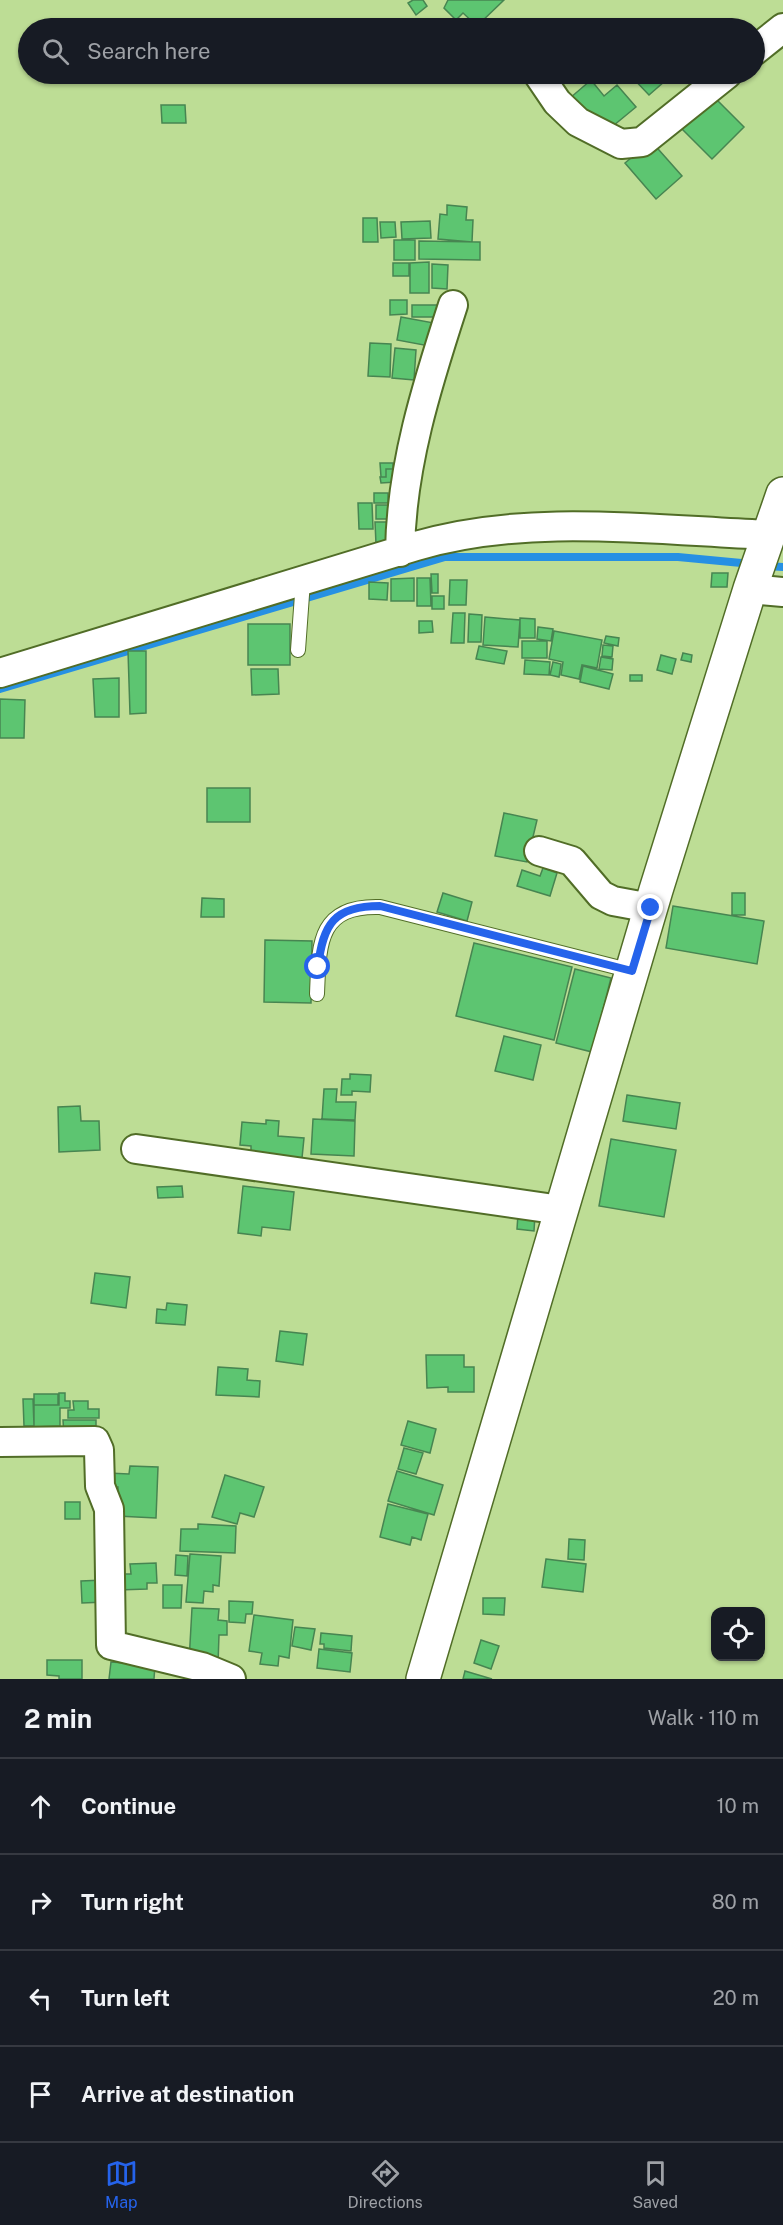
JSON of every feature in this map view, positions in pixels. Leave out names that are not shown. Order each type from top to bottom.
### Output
[{"type":"street","points":[[765,42],[783,28]]},
{"type":"street","points":[[545,84],[557,102],[578,122],[621,144],[631,144],[642,142],[714,84]]},
{"type":"street","points":[[400,552],[405,483],[434,364],[453,305]]},
{"type":"street","points":[[423,1679],[651,908],[750,589],[783,494]]},
{"type":"street","points":[[0,673],[460,535],[546,528],[768,535]]},
{"type":"street","points":[[750,589],[783,592]]},
{"type":"street","points":[[539,851],[572,861],[601,895],[613,902],[651,908]]},
{"type":"street","points":[[136,1149],[561,1210]]},
{"type":"street","points":[[0,1442],[91,1440],[98,1444],[100,1486],[109,1509],[111,1646],[202,1667],[231,1679]]},
{"type":"lane","points":[[298,650],[303,581]]},
{"type":"lane","points":[[317,994],[321,943],[329,922],[360,906],[380,906],[632,971]]},
{"type":"building","points":[[413,0],[423,0],[427,6],[416,15],[408,3]]},
{"type":"building","points":[[448,0],[504,0],[485,18],[468,18],[463,13],[458,18],[454,18],[444,8]]},
{"type":"building","points":[[586,84],[594,84],[604,96],[617,85],[636,107],[602,135],[570,98]]},
{"type":"building","points":[[639,84],[662,84],[649,95]]},
{"type":"building","points":[[711,94],[744,127],[712,159],[679,126]]},
{"type":"building","points":[[161,105],[185,105],[186,123],[162,123]]},
{"type":"building","points":[[651,141],[682,176],[656,199],[625,163]]},
{"type":"building","points":[[447,205],[467,207],[466,220],[473,220],[472,242],[438,239],[440,214],[447,215]]},
{"type":"building","points":[[363,218],[377,218],[378,242],[363,242]]},
{"type":"building","points":[[430,221],[431,238],[402,239],[401,222]]},
{"type":"building","points":[[380,222],[395,222],[396,237],[381,238]]},
{"type":"building","points":[[394,240],[415,240],[415,260],[394,260]]},
{"type":"building","points":[[419,241],[480,242],[480,260],[419,259]]},
{"type":"building","points":[[429,262],[429,293],[410,293],[410,263]]},
{"type":"building","points":[[393,263],[409,263],[409,276],[393,276]]},
{"type":"building","points":[[432,264],[448,265],[447,289],[432,288]]},
{"type":"building","points":[[390,300],[407,300],[407,314],[390,315]]},
{"type":"building","points":[[412,305],[437,305],[437,317],[412,317]]},
{"type":"building","points":[[401,317],[434,323],[429,346],[397,340]]},
{"type":"building","points":[[370,343],[391,344],[390,377],[368,376]]},
{"type":"building","points":[[395,348],[416,350],[414,380],[392,378]]},
{"type":"building","points":[[380,463],[393,463],[393,469],[386,469],[386,477],[381,477]]},
{"type":"building","points":[[386,469],[396,469],[396,482],[381,483],[380,477],[386,477]]},
{"type":"building","points":[[374,493],[388,493],[388,503],[374,503]]},
{"type":"building","points":[[358,503],[372,503],[373,529],[359,529]]},
{"type":"building","points":[[376,505],[392,505],[392,519],[376,519]]},
{"type":"building","points":[[375,522],[394,522],[394,544],[376,544]]},
{"type":"building","points":[[712,573],[728,573],[727,587],[711,587]]},
{"type":"building","points":[[431,574],[438,574],[438,593],[432,593]]},
{"type":"building","points":[[414,578],[414,601],[391,601],[391,579]]},
{"type":"building","points":[[417,578],[430,578],[431,606],[417,606]]},
{"type":"building","points":[[450,580],[467,580],[466,605],[449,605]]},
{"type":"building","points":[[369,582],[388,583],[387,600],[369,599]]},
{"type":"building","points":[[432,596],[444,596],[444,609],[432,609]]},
{"type":"building","points":[[453,613],[465,613],[464,643],[451,643]]},
{"type":"building","points":[[469,614],[482,615],[481,642],[468,642]]},
{"type":"building","points":[[485,617],[520,620],[518,647],[483,645]]},
{"type":"building","points":[[520,618],[535,619],[535,638],[520,638]]},
{"type":"building","points":[[419,621],[432,621],[433,632],[419,633]]},
{"type":"building","points":[[248,624],[290,624],[290,665],[248,665]]},
{"type":"building","points":[[538,627],[553,629],[551,641],[537,639]]},
{"type":"building","points":[[554,631],[602,640],[597,668],[582,665],[579,679],[561,675],[563,662],[549,659]]},
{"type":"building","points":[[606,636],[619,638],[618,646],[604,643]]},
{"type":"building","points":[[522,641],[547,641],[547,658],[522,658]]},
{"type":"building","points":[[603,645],[613,646],[612,657],[602,656]]},
{"type":"building","points":[[479,646],[507,651],[504,664],[476,659]]},
{"type":"building","points":[[128,651],[146,651],[146,713],[130,714]]},
{"type":"building","points":[[683,653],[692,655],[691,662],[681,660]]},
{"type":"building","points":[[661,655],[676,659],[672,674],[657,670]]},
{"type":"building","points":[[601,657],[613,659],[612,670],[599,669]]},
{"type":"building","points":[[525,660],[550,662],[549,675],[524,674]]},
{"type":"building","points":[[553,662],[561,664],[559,677],[550,675]]},
{"type":"building","points":[[583,666],[613,674],[609,689],[580,682]]},
{"type":"building","points":[[251,669],[278,669],[279,694],[252,695]]},
{"type":"building","points":[[630,675],[642,675],[642,681],[630,681]]},
{"type":"building","points":[[119,678],[119,717],[95,717],[93,679]]},
{"type":"building","points":[[0,699],[25,700],[24,738],[0,738]]},
{"type":"building","points":[[207,788],[250,788],[250,822],[207,822]]},
{"type":"building","points":[[504,813],[537,820],[527,862],[495,856]]},
{"type":"building","points":[[543,868],[557,873],[550,896],[517,886],[522,870],[540,876]]},
{"type":"building","points":[[443,893],[472,902],[467,921],[437,912]]},
{"type":"building","points":[[732,893],[745,893],[745,915],[732,915]]},
{"type":"building","points":[[202,898],[224,899],[224,917],[201,917]]},
{"type":"building","points":[[673,906],[764,921],[757,964],[666,948]]},
{"type":"building","points":[[265,940],[312,941],[311,1003],[264,1002]]},
{"type":"building","points":[[474,943],[572,967],[554,1040],[456,1016]]},
{"type":"building","points":[[575,969],[611,978],[592,1052],[556,1043]]},
{"type":"building","points":[[504,1036],[541,1045],[533,1080],[495,1071]]},
{"type":"building","points":[[350,1074],[371,1075],[370,1092],[352,1091],[352,1095],[341,1095],[342,1079],[350,1079]]},
{"type":"building","points":[[324,1089],[337,1089],[336,1102],[356,1102],[355,1120],[322,1119]]},
{"type":"building","points":[[627,1095],[680,1103],[676,1129],[623,1121]]},
{"type":"building","points":[[80,1106],[81,1121],[99,1121],[100,1150],[59,1152],[58,1107]]},
{"type":"building","points":[[313,1119],[355,1121],[354,1156],[311,1154]]},
{"type":"building","points":[[266,1120],[279,1121],[278,1136],[304,1138],[301,1168],[251,1159],[251,1146],[240,1145],[242,1122],[266,1124]]},
{"type":"building","points":[[611,1139],[676,1150],[664,1217],[599,1206]]},
{"type":"building","points":[[182,1186],[183,1197],[158,1198],[157,1187]]},
{"type":"building","points":[[243,1186],[294,1192],[290,1230],[262,1227],[261,1236],[238,1233]]},
{"type":"building","points":[[518,1214],[535,1215],[534,1231],[517,1229]]},
{"type":"building","points":[[95,1273],[130,1277],[126,1308],[91,1303]]},
{"type":"building","points":[[167,1303],[187,1305],[185,1325],[156,1323],[157,1309],[166,1310]]},
{"type":"building","points":[[280,1331],[307,1334],[303,1365],[276,1361]]},
{"type":"building","points":[[426,1355],[464,1355],[464,1367],[474,1367],[474,1392],[448,1392],[448,1387],[427,1388]]},
{"type":"building","points":[[218,1367],[248,1369],[247,1380],[260,1381],[259,1397],[216,1395]]},
{"type":"building","points":[[59,1393],[65,1393],[65,1401],[70,1401],[70,1408],[60,1408],[60,1426],[34,1427],[34,1405],[59,1405]]},
{"type":"building","points":[[34,1394],[58,1394],[58,1405],[34,1405]]},
{"type":"building","points":[[23,1399],[33,1399],[34,1426],[24,1426]]},
{"type":"building","points":[[73,1401],[88,1401],[88,1409],[99,1409],[99,1418],[68,1418],[68,1410],[74,1410]]},
{"type":"building","points":[[63,1420],[96,1420],[96,1436],[64,1436]]},
{"type":"building","points":[[408,1421],[436,1429],[430,1453],[401,1445]]},
{"type":"building","points":[[404,1448],[423,1453],[416,1474],[398,1469]]},
{"type":"building","points":[[130,1466],[158,1467],[156,1518],[117,1516],[118,1487],[107,1487],[108,1473],[129,1474]]},
{"type":"building","points":[[397,1471],[443,1485],[434,1515],[388,1501]]},
{"type":"building","points":[[225,1475],[264,1487],[254,1517],[240,1513],[237,1524],[212,1517]]},
{"type":"building","points":[[65,1502],[80,1502],[80,1519],[65,1519]]},
{"type":"building","points":[[388,1504],[428,1514],[421,1540],[412,1537],[410,1545],[380,1537]]},
{"type":"building","points":[[198,1524],[236,1526],[235,1553],[180,1551],[181,1529],[198,1529]]},
{"type":"building","points":[[569,1539],[585,1540],[584,1560],[568,1559]]},
{"type":"building","points":[[190,1554],[221,1556],[219,1586],[213,1585],[213,1592],[204,1591],[203,1603],[186,1602]]},
{"type":"building","points":[[176,1555],[188,1556],[187,1576],[175,1575]]},
{"type":"building","points":[[546,1559],[586,1564],[583,1592],[542,1587]]},
{"type":"building","points":[[156,1563],[157,1583],[147,1583],[147,1589],[118,1590],[117,1574],[131,1574],[130,1564]]},
{"type":"building","points":[[104,1580],[106,1602],[82,1603],[81,1581]]},
{"type":"building","points":[[163,1585],[182,1585],[181,1608],[163,1608]]},
{"type":"building","points":[[483,1598],[505,1598],[504,1615],[483,1614]]},
{"type":"building","points":[[229,1601],[253,1602],[252,1614],[246,1614],[245,1623],[229,1622]]},
{"type":"building","points":[[192,1608],[219,1609],[218,1620],[227,1621],[227,1635],[219,1635],[218,1664],[189,1662]]},
{"type":"building","points":[[254,1615],[293,1620],[289,1658],[279,1656],[278,1666],[260,1664],[262,1653],[249,1651]]},
{"type":"building","points":[[295,1627],[315,1629],[311,1650],[292,1646]]},
{"type":"building","points":[[321,1633],[352,1636],[351,1651],[324,1648],[324,1644],[320,1644]]},
{"type":"building","points":[[481,1640],[499,1646],[491,1669],[474,1663]]},
{"type":"building","points":[[319,1649],[352,1653],[350,1672],[317,1668]]},
{"type":"building","points":[[47,1660],[82,1660],[82,1679],[59,1679],[59,1676],[47,1675]]},
{"type":"building","points":[[111,1662],[155,1665],[154,1679],[109,1679]]},
{"type":"building","points":[[465,1671],[492,1679],[463,1679]]},
{"type":"waterway","points":[[0,689],[445,557],[678,557],[752,564]]},
{"type":"waterway","points":[[767,566],[783,567]]},
{"type":"route","points":[[318,967],[321,943],[329,922],[360,906],[380,906],[632,971],[651,908]]}]
